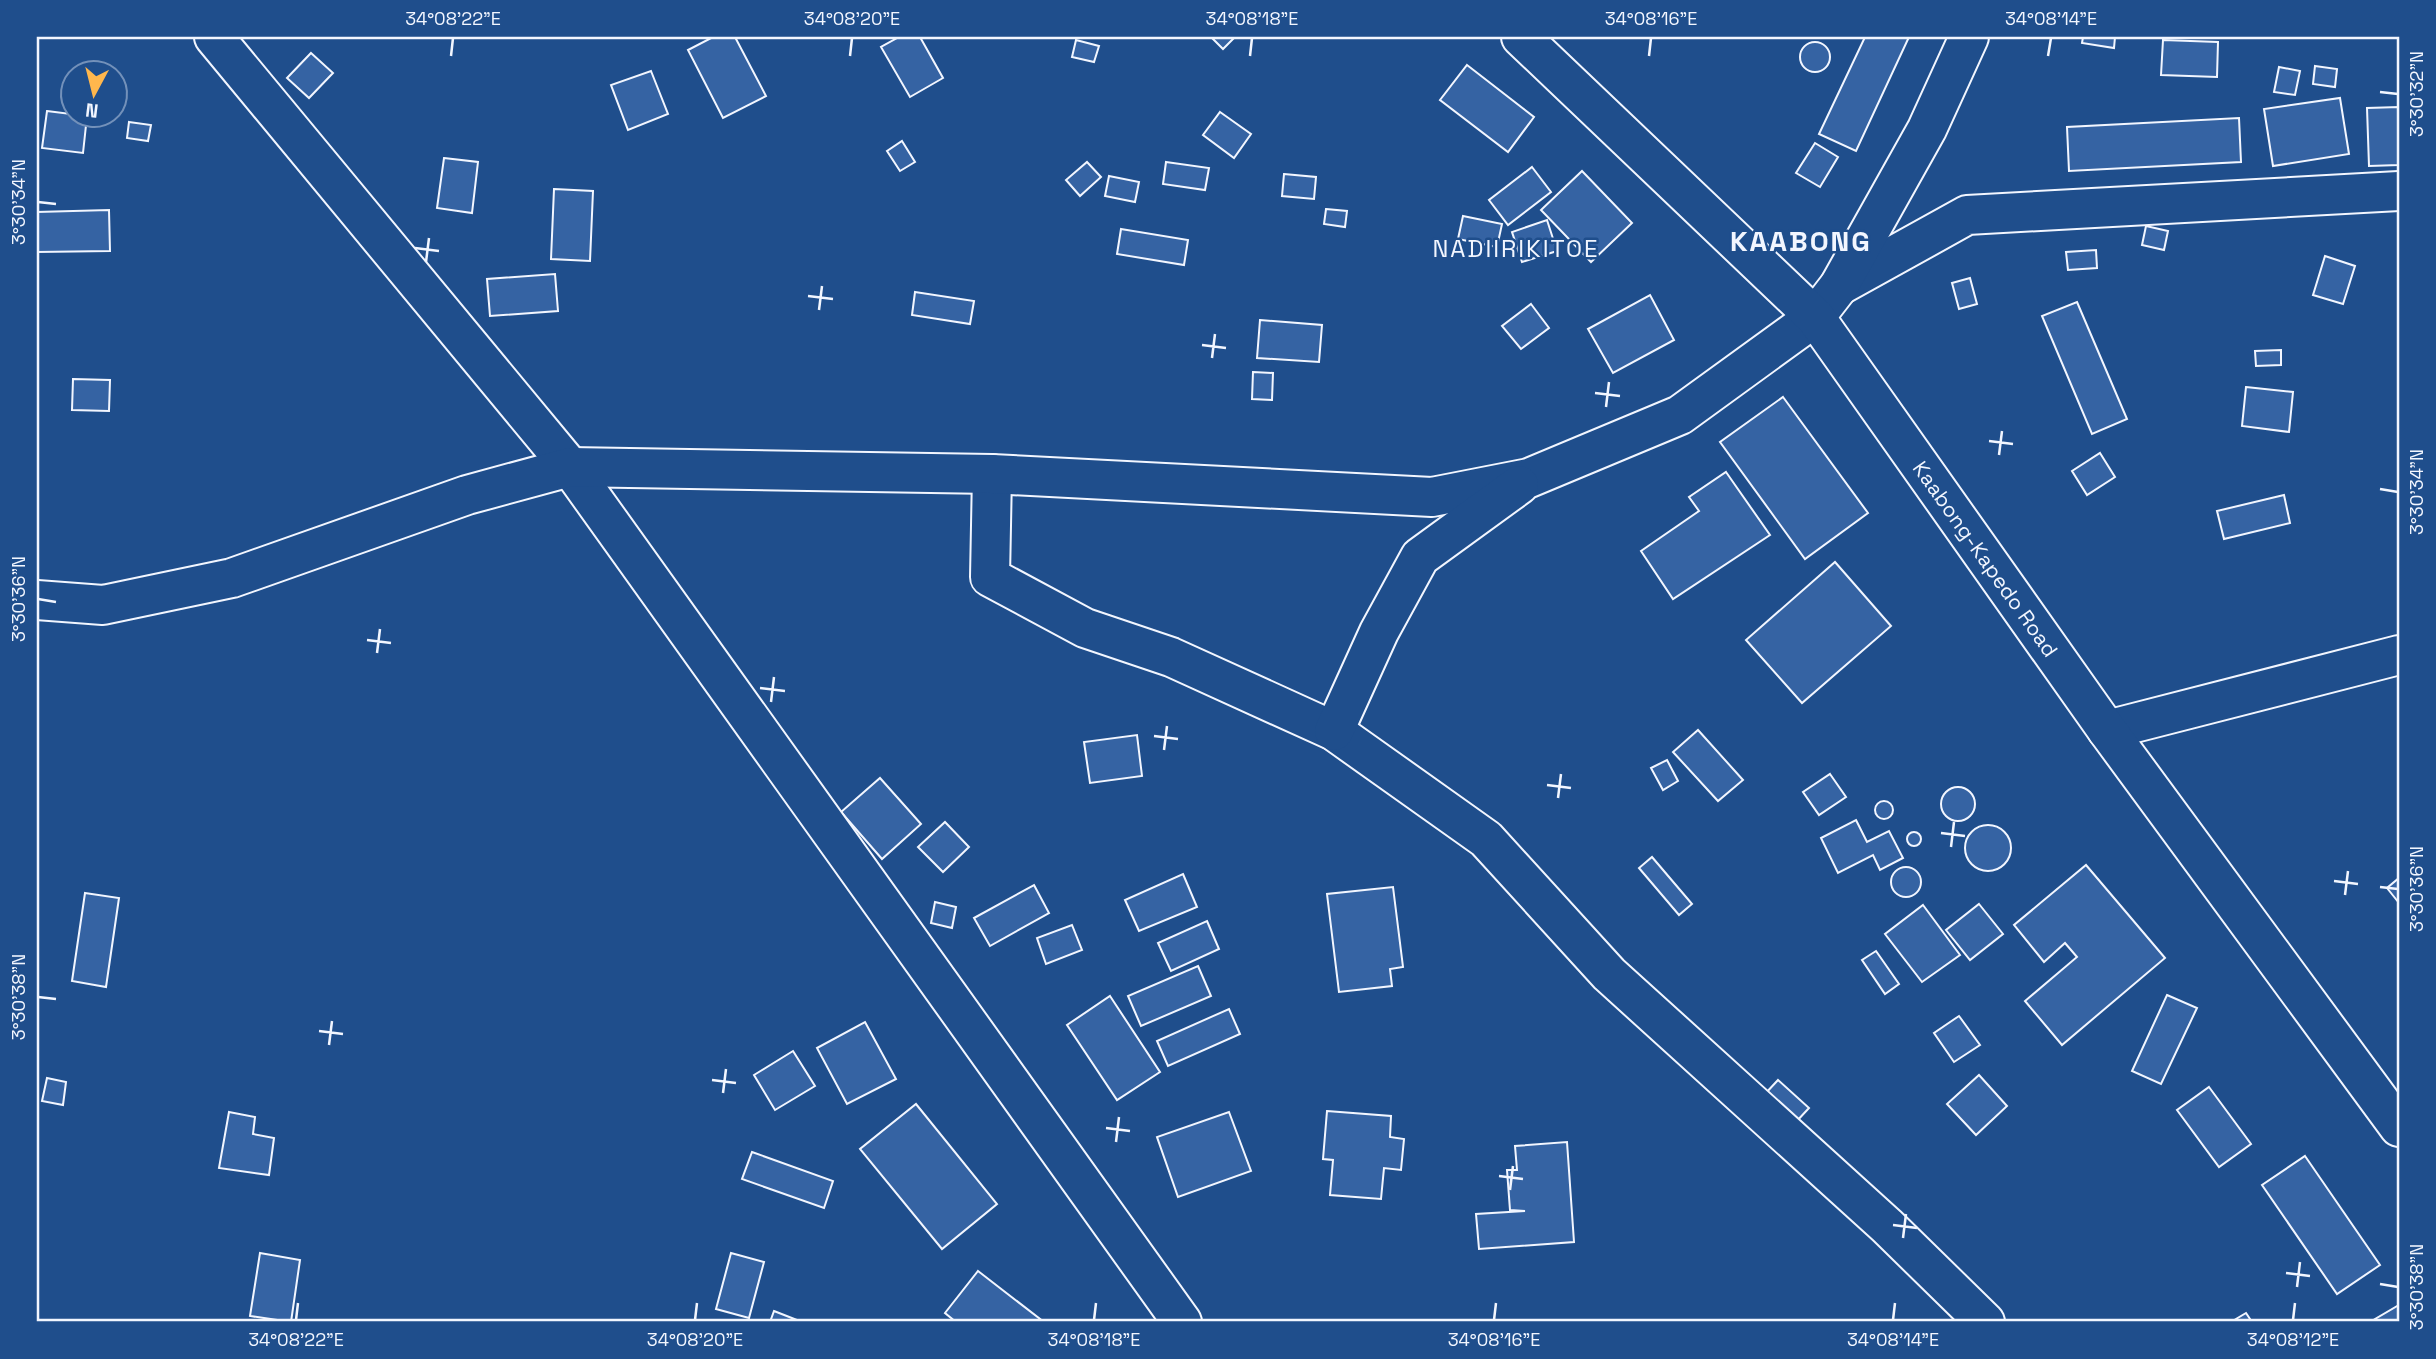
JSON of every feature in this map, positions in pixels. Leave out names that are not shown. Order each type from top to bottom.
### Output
[{"type":"street","points":[[214,37],[570,467],[1182,1322]]},
{"type":"street","name":"Kaabong-Kapedo Road","points":[[1521,37],[1815,317],[2108,730],[2399,1127]]},
{"type":"street","points":[[37,600],[103,605],[232,578],[467,495],[570,467],[992,474],[1432,496],[1529,478],[1679,415],[1815,317],[1839,286],[1927,129],[1969,37]]},
{"type":"street","points":[[1839,286],[1967,215],[2399,191]]},
{"type":"street","points":[[992,474],[990,578],[1085,628],[1171,657],[1335,731],[1486,839],[1609,974],[1887,1226],[1985,1322]]},
{"type":"street","points":[[1335,731],[1379,632],[1420,557],[1529,478]]},
{"type":"street","points":[[2108,730],[2399,654]]},
{"type":"building","points":[[713,37],[735,37],[766,96],[723,118],[688,50]]},
{"type":"building","points":[[899,37],[920,37],[943,78],[910,97],[881,47]]},
{"type":"building","points":[[1211,37],[1235,37],[1223,49]]},
{"type":"building","points":[[1865,37],[1909,37],[1856,151],[1819,134]]},
{"type":"building","points":[[2083,37],[2115,37],[2114,48],[2082,43]]},
{"type":"building","points":[[1076,40],[1099,46],[1094,62],[1072,57]]},
{"type":"building","points":[[2163,40],[2218,42],[2217,77],[2161,75]]},
{"type":"building","points":[[1815,42],[1826,46],[1830,57],[1826,68],[1815,72],[1804,68],[1800,57],[1804,46]]},
{"type":"building","points":[[311,53],[333,73],[309,98],[287,78]]},
{"type":"building","points":[[1467,65],[1534,117],[1508,152],[1440,100]]},
{"type":"building","points":[[2315,66],[2337,69],[2335,87],[2313,84]]},
{"type":"building","points":[[2279,67],[2300,71],[2295,95],[2274,92]]},
{"type":"building","points":[[651,71],[668,114],[628,130],[611,85]]},
{"type":"building","points":[[2340,98],[2349,154],[2273,166],[2264,109]]},
{"type":"building","points":[[2399,107],[2399,165],[2369,166],[2367,108]]},
{"type":"building","points":[[47,111],[60,113],[60,130],[85,130],[83,153],[42,148]]},
{"type":"building","points":[[1220,112],[1251,134],[1234,158],[1203,135]]},
{"type":"building","points":[[2239,118],[2241,162],[2069,171],[2067,127]]},
{"type":"building","points":[[130,122],[151,125],[148,141],[127,138]]},
{"type":"building","points":[[902,141],[915,162],[900,171],[887,151]]},
{"type":"building","points":[[1815,143],[1838,157],[1820,187],[1796,173]]},
{"type":"building","points":[[444,158],[478,162],[472,213],[437,208]]},
{"type":"building","points":[[1087,162],[1101,177],[1080,196],[1066,180]]},
{"type":"building","points":[[1166,162],[1209,168],[1205,190],[1163,184]]},
{"type":"building","points":[[1532,167],[1551,192],[1508,225],[1489,200]]},
{"type":"building","points":[[1582,171],[1632,223],[1591,262],[1541,210]]},
{"type":"building","points":[[1284,174],[1316,177],[1314,199],[1282,196]]},
{"type":"building","points":[[1109,176],[1139,182],[1135,202],[1105,196]]},
{"type":"building","points":[[554,189],[593,191],[590,261],[551,259]]},
{"type":"building","points":[[1326,209],[1347,211],[1345,227],[1324,224]]},
{"type":"building","points":[[109,210],[110,251],[37,252],[37,212]]},
{"type":"building","points":[[1463,216],[1502,224],[1497,247],[1458,239]]},
{"type":"building","points":[[1547,220],[1557,251],[1522,262],[1512,232]]},
{"type":"building","points":[[2146,226],[2168,231],[2164,250],[2142,245]]},
{"type":"building","points":[[1121,229],[1188,240],[1184,265],[1117,254]]},
{"type":"building","points":[[2096,250],[2097,268],[2068,270],[2066,252]]},
{"type":"building","points":[[2325,256],[2355,266],[2343,304],[2313,295]]},
{"type":"building","points":[[555,274],[558,311],[490,316],[487,279]]},
{"type":"building","points":[[1970,278],[1977,304],[1959,309],[1952,283]]},
{"type":"building","points":[[915,292],[974,301],[970,324],[912,315]]},
{"type":"building","points":[[1650,295],[1674,340],[1613,373],[1588,329]]},
{"type":"building","points":[[2077,302],[2127,419],[2092,434],[2042,316]]},
{"type":"building","points":[[1531,304],[1549,328],[1521,349],[1502,326]]},
{"type":"building","points":[[1260,320],[1322,325],[1319,362],[1257,358]]},
{"type":"building","points":[[2281,350],[2281,365],[2256,366],[2255,351]]},
{"type":"building","points":[[1253,372],[1273,373],[1272,400],[1252,399]]},
{"type":"building","points":[[73,379],[110,380],[109,411],[72,410]]},
{"type":"building","points":[[2246,387],[2293,392],[2289,432],[2242,426]]},
{"type":"building","points":[[1783,397],[1868,513],[1805,559],[1720,442]]},
{"type":"building","points":[[2100,453],[2115,477],[2087,495],[2072,471]]},
{"type":"building","points":[[1726,472],[1770,535],[1673,599],[1641,551],[1699,511],[1689,497]]},
{"type":"building","points":[[2284,495],[2290,523],[2224,539],[2217,511]]},
{"type":"building","points":[[1835,562],[1891,626],[1802,703],[1746,640]]},
{"type":"building","points":[[1698,730],[1743,780],[1718,801],[1673,752]]},
{"type":"building","points":[[1137,735],[1142,776],[1090,783],[1084,742]]},
{"type":"building","points":[[1667,760],[1678,781],[1663,790],[1651,768]]},
{"type":"building","points":[[1830,774],[1846,797],[1819,815],[1803,792]]},
{"type":"building","points":[[880,778],[921,824],[882,859],[841,812]]},
{"type":"building","points":[[1958,787],[1970,792],[1975,804],[1970,816],[1958,821],[1946,816],[1941,804],[1946,792]]},
{"type":"building","points":[[1884,801],[1890,804],[1893,810],[1890,816],[1884,819],[1878,816],[1875,810],[1878,804]]},
{"type":"building","points":[[1856,820],[1867,842],[1889,831],[1903,858],[1880,870],[1873,855],[1838,873],[1821,838]]},
{"type":"building","points":[[945,822],[969,847],[943,872],[918,847]]},
{"type":"building","points":[[1988,825],[2004,832],[2011,848],[2004,864],[1988,871],[1972,864],[1965,848],[1972,832]]},
{"type":"building","points":[[1911,832],[1917,832],[1921,839],[1917,846],[1911,846],[1907,842],[1907,836]]},
{"type":"building","points":[[1652,857],[1692,904],[1679,915],[1639,868]]},
{"type":"building","points":[[2086,865],[2165,958],[2062,1045],[2025,1001],[2077,957],[2065,943],[2044,962],[2014,925]]},
{"type":"building","points":[[1906,867],[1912,868],[1920,876],[1920,888],[1912,896],[1906,897],[1900,896],[1892,888],[1891,882],[1892,876],[1900,868]]},
{"type":"building","points":[[1183,874],[1197,907],[1139,931],[1125,900]]},
{"type":"building","points":[[2399,878],[2399,903],[2387,888]]},
{"type":"building","points":[[1034,885],[1049,913],[990,946],[974,918]]},
{"type":"building","points":[[1393,887],[1403,967],[1390,969],[1392,986],[1339,992],[1327,894]]},
{"type":"building","points":[[85,893],[119,898],[106,987],[72,981]]},
{"type":"building","points":[[935,902],[956,907],[952,928],[931,923]]},
{"type":"building","points":[[1979,904],[2003,934],[1970,960],[1946,930]]},
{"type":"building","points":[[1923,905],[1960,955],[1922,982],[1885,934]]},
{"type":"building","points":[[1207,921],[1219,949],[1171,971],[1158,943]]},
{"type":"building","points":[[1072,925],[1082,950],[1046,964],[1037,938]]},
{"type":"building","points":[[1876,951],[1899,984],[1885,994],[1862,960]]},
{"type":"building","points":[[1198,966],[1211,996],[1141,1026],[1128,996]]},
{"type":"building","points":[[2167,995],[2197,1008],[2161,1084],[2132,1071]]},
{"type":"building","points":[[1110,996],[1160,1072],[1117,1100],[1067,1025]]},
{"type":"building","points":[[1229,1009],[1240,1034],[1168,1066],[1157,1041]]},
{"type":"building","points":[[1959,1016],[1980,1045],[1954,1062],[1934,1033]]},
{"type":"building","points":[[865,1022],[896,1079],[847,1104],[817,1048]]},
{"type":"building","points":[[793,1051],[815,1086],[775,1110],[754,1075]]},
{"type":"building","points":[[1979,1075],[2007,1106],[1976,1135],[1947,1104]]},
{"type":"building","points":[[47,1078],[66,1082],[63,1105],[42,1101]]},
{"type":"building","points":[[1778,1080],[1809,1108],[1795,1123],[1764,1095]]},
{"type":"building","points":[[2209,1087],[2251,1144],[2219,1167],[2177,1110]]},
{"type":"building","points":[[916,1104],[997,1204],[942,1249],[860,1149]]},
{"type":"building","points":[[1327,1111],[1391,1116],[1390,1137],[1404,1139],[1401,1170],[1384,1168],[1381,1199],[1330,1195],[1333,1160],[1323,1159]]},
{"type":"building","points":[[229,1112],[255,1117],[253,1134],[274,1138],[269,1175],[219,1168]]},
{"type":"building","points":[[1229,1112],[1251,1171],[1178,1197],[1157,1137]]},
{"type":"building","points":[[1567,1142],[1574,1242],[1479,1249],[1476,1214],[1525,1211],[1510,1210],[1507,1170],[1517,1170],[1515,1146]]},
{"type":"building","points":[[752,1152],[833,1181],[824,1208],[742,1179]]},
{"type":"building","points":[[2305,1156],[2380,1265],[2337,1294],[2262,1185]]},
{"type":"building","points":[[260,1253],[300,1260],[291,1322],[250,1316]]},
{"type":"building","points":[[731,1253],[764,1262],[749,1318],[716,1309]]},
{"type":"building","points":[[978,1271],[1044,1322],[956,1322],[945,1313]]},
{"type":"building","points":[[2399,1305],[2399,1322],[2370,1322]]},
{"type":"building","points":[[774,1311],[802,1322],[770,1322]]},
{"type":"building","points":[[2246,1313],[2252,1322],[2231,1322]]},
{"type":"district","name":"KAABONG","points":[[1801,241]]},
{"type":"district","name":"NADIIRIKITOE","points":[[1516,248]]}]
